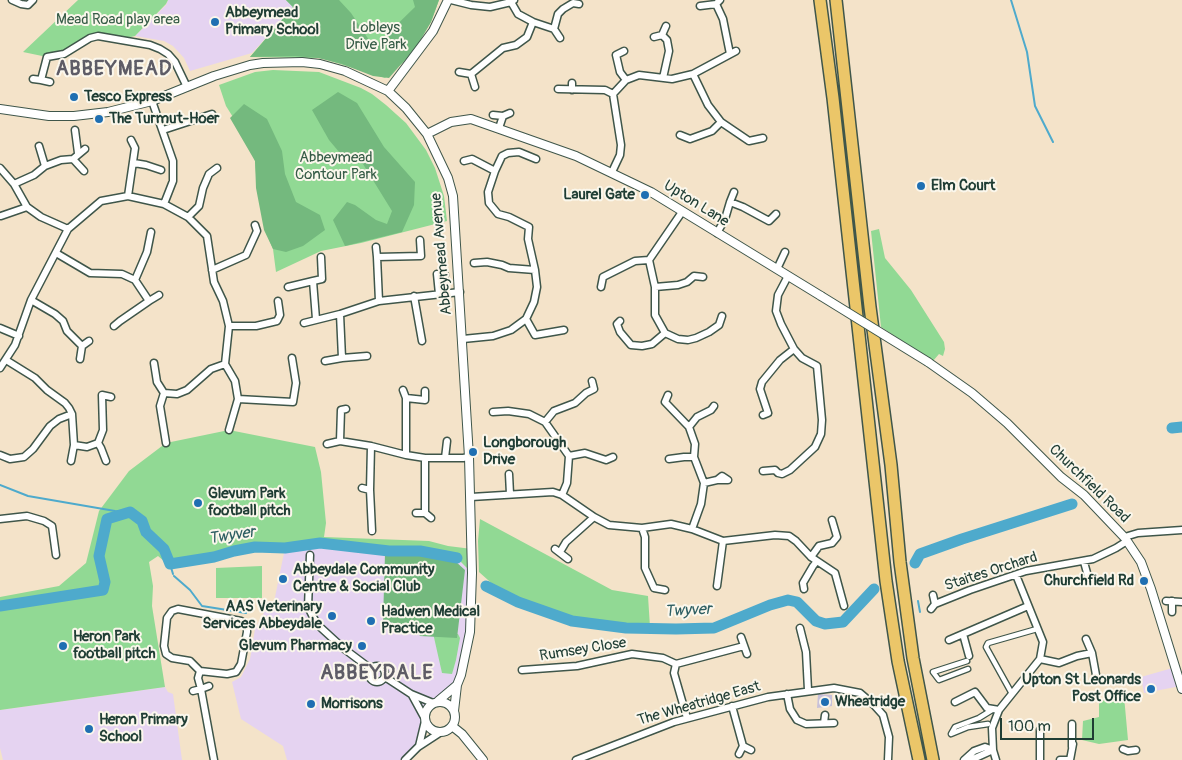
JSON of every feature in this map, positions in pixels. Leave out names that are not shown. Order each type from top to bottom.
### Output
[{"type":"highway","points":[[820,0],[833,98],[886,581],[898,661],[919,760]]},
{"type":"highway","points":[[836,0],[870,307],[891,465],[900,562],[913,658],[933,760]]},
{"type":"street","points":[[12,0],[28,5],[33,0]]},
{"type":"street","points":[[388,91],[433,31],[450,0],[490,7],[512,1],[518,14],[533,22],[554,29],[560,38]]},
{"type":"street","points":[[554,29],[558,14],[575,2]]},
{"type":"street","points":[[613,94],[626,80],[639,75],[672,79],[693,74],[733,53],[718,2],[700,6]]},
{"type":"street","points":[[459,72],[471,74],[503,48],[516,45],[527,37],[533,22]]},
{"type":"street","points":[[662,35],[666,26]]},
{"type":"street","points":[[654,37],[662,35]]},
{"type":"street","points":[[662,35],[666,40],[669,52],[662,78]]},
{"type":"street","points":[[41,80],[47,57],[68,52],[90,38],[98,36],[150,45],[160,49],[175,62],[187,87]]},
{"type":"street","points":[[619,53],[620,72],[626,80]]},
{"type":"street","name":"Abbeymead Avenue","points":[[0,109],[49,116],[74,116],[108,112],[152,101],[214,76],[250,65],[302,62],[320,64],[345,71],[388,91],[406,108],[427,134],[448,178],[453,196],[471,497],[472,573],[470,632],[461,675],[457,685],[454,711]]},
{"type":"street","points":[[471,74],[475,87]]},
{"type":"street","points":[[693,74],[708,105],[722,122],[748,144],[763,138]]},
{"type":"street","points":[[33,79],[50,82]]},
{"type":"street","points":[[572,83],[572,90]]},
{"type":"street","points":[[558,89],[605,90],[613,94]]},
{"type":"street","points":[[612,172],[620,155],[621,145],[613,94]]},
{"type":"street","points":[[152,101],[173,161],[173,181],[164,204]]},
{"type":"street","points":[[163,130],[212,114]]},
{"type":"street","points":[[493,115],[507,115],[499,128]]},
{"type":"street","name":"Upton Lane","points":[[427,134],[451,122],[471,119],[566,152],[612,172],[651,192],[931,364]]},
{"type":"street","points":[[680,135],[690,139],[712,131],[722,122]]},
{"type":"street","points":[[75,130],[76,156],[84,171]]},
{"type":"street","points":[[128,196],[130,175],[137,147],[130,140]]},
{"type":"street","points":[[39,146],[44,166]]},
{"type":"street","points":[[14,184],[34,175],[44,166],[76,156],[85,149]]},
{"type":"street","points":[[463,339],[493,336],[511,330],[526,319],[534,302],[537,287],[528,239],[529,228],[510,217],[498,214],[492,209],[489,203],[488,192],[502,156],[519,152],[536,159]]},
{"type":"street","points":[[464,162],[472,159],[495,170]]},
{"type":"street","points":[[134,163],[161,170]]},
{"type":"street","points":[[0,168],[14,184],[27,207],[41,217],[68,229]]},
{"type":"street","points":[[188,217],[200,206],[203,188],[209,174],[217,168]]},
{"type":"street","points":[[717,233],[725,219],[734,192]]},
{"type":"street","points":[[0,368],[19,336],[31,300],[68,229],[102,201],[128,196],[164,204],[188,217],[207,236],[214,282],[223,301],[229,326],[224,364],[235,381],[238,399],[229,430]]},
{"type":"street","points":[[730,202],[743,207],[771,224],[776,214]]},
{"type":"street","points":[[1,216],[27,207]]},
{"type":"street","points":[[682,212],[649,260],[655,288],[655,315],[665,333],[678,340],[688,340],[722,325],[722,316]]},
{"type":"street","points":[[212,270],[247,255],[256,231],[255,225]]},
{"type":"street","points":[[135,280],[147,252],[151,232]]},
{"type":"street","points":[[377,257],[422,256],[420,240]]},
{"type":"street","points":[[376,247],[379,301]]},
{"type":"street","points":[[777,269],[785,252]]},
{"type":"street","points":[[56,253],[90,273],[122,274],[135,280],[149,301]]},
{"type":"street","points":[[288,287],[322,279],[321,257]]},
{"type":"street","points":[[601,287],[600,275],[634,261],[649,260]]},
{"type":"street","points":[[474,263],[487,262],[502,264],[509,268],[535,270]]},
{"type":"street","points":[[655,288],[687,282],[693,273],[703,277]]},
{"type":"street","points":[[439,294],[437,274],[445,275]]},
{"type":"street","points":[[763,471],[775,470],[782,474],[790,470],[815,447],[821,434],[822,420],[816,366],[802,358],[794,349],[776,311],[778,296],[788,276]]},
{"type":"street","points":[[313,281],[316,319]]},
{"type":"street","points":[[304,323],[379,301],[460,292]]},
{"type":"street","points":[[114,326],[159,295]]},
{"type":"street","points":[[414,296],[422,341]]},
{"type":"street","points":[[31,300],[63,321],[67,331],[82,346]]},
{"type":"street","points":[[229,326],[279,324],[278,301]]},
{"type":"street","points":[[340,314],[342,358]]},
{"type":"street","points":[[526,319],[535,335],[564,330]]},
{"type":"street","points":[[620,321],[617,324],[620,332],[631,345],[642,346],[652,344],[665,333]]},
{"type":"street","points":[[0,328],[19,336]]},
{"type":"street","points":[[80,359],[82,346],[89,341]]},
{"type":"street","points":[[768,413],[761,394],[759,380],[794,349]]},
{"type":"street","points":[[325,361],[368,356]]},
{"type":"street","points":[[238,399],[296,404],[296,383],[292,358]]},
{"type":"street","points":[[6,360],[35,378],[47,390],[65,403],[72,414],[74,445],[71,461]]},
{"type":"street","points":[[154,363],[157,382],[164,393],[160,406],[166,443]]},
{"type":"street","points":[[164,393],[177,394],[187,390],[211,369],[224,364]]},
{"type":"street","name":"Churchfield Road","points":[[931,364],[972,393],[1007,423],[1061,477],[1084,495],[1126,539],[1141,562],[1182,689]]},
{"type":"street","points":[[545,422],[554,411],[575,402],[594,389],[592,381]]},
{"type":"street","points":[[403,390],[406,398],[406,455]]},
{"type":"street","points":[[406,398],[425,400],[425,391]]},
{"type":"street","points":[[668,395],[665,402],[689,427],[695,444],[694,457],[704,483],[701,504],[692,529]]},
{"type":"street","points":[[93,396],[111,397]]},
{"type":"street","points":[[74,445],[86,447],[98,443],[104,430],[102,396]]},
{"type":"street","points":[[340,440],[341,410],[346,409]]},
{"type":"street","points":[[689,427],[697,417],[713,410]]},
{"type":"street","points":[[493,412],[529,414],[545,422],[569,456],[567,483],[562,494]]},
{"type":"street","points":[[0,455],[10,460],[24,457],[33,449],[50,426],[59,419],[72,414]]},
{"type":"street","points":[[327,444],[340,440],[425,458],[469,457]]},
{"type":"street","points":[[98,443],[106,461]]},
{"type":"street","points":[[445,458],[448,444]]},
{"type":"street","points":[[371,446],[370,490],[375,518],[372,531]]},
{"type":"street","points":[[569,456],[585,453],[606,460],[613,457]]},
{"type":"street","points":[[669,459],[684,456],[694,457]]},
{"type":"street","points":[[425,458],[426,513],[431,518]]},
{"type":"street","points":[[508,474],[510,494]]},
{"type":"street","points":[[704,483],[717,480]]},
{"type":"street","points":[[362,488],[370,490]]},
{"type":"street","points":[[471,497],[553,492],[562,494],[594,517],[609,525],[642,528],[671,524],[692,529],[723,541],[782,535],[789,536],[811,557],[835,573],[844,606]]},
{"type":"street","points":[[416,513],[426,513]]},
{"type":"street","points":[[0,518],[27,516],[44,521],[52,526],[56,555]]},
{"type":"street","points":[[568,559],[557,551],[594,517]]},
{"type":"street","points":[[811,557],[818,546],[832,543],[837,537],[832,520]]},
{"type":"street","points":[[642,528],[645,537],[645,568],[654,588],[665,590]]},
{"type":"street","name":"Staites Orchard","points":[[933,595],[933,606],[970,590],[1040,568],[1084,562],[1116,548],[1126,539],[1138,533],[1182,530]]},
{"type":"street","points":[[720,582],[723,541]]},
{"type":"street","points":[[310,555],[308,607],[313,617],[346,651],[371,669]]},
{"type":"street","points":[[804,589],[804,583],[817,561]]},
{"type":"street","points":[[1084,562],[1089,580]]},
{"type":"street","points":[[990,726],[968,727],[951,734],[955,727],[980,718],[991,710],[1040,659],[1043,642],[1016,575]]},
{"type":"street","points":[[1172,612],[1169,601],[1182,602]]},
{"type":"street","points":[[949,640],[1028,606]]},
{"type":"street","points":[[178,609],[214,615],[241,621],[247,627],[241,664],[236,672],[227,674],[200,671],[190,661],[172,658],[166,654],[164,646],[167,618],[172,611],[178,609]]},
{"type":"street","points":[[800,628],[800,637],[806,652],[808,690]]},
{"type":"street","points":[[1011,692],[986,647],[988,643],[1038,629]]},
{"type":"street","points":[[963,634],[968,659],[933,672],[939,680],[968,669]]},
{"type":"street","points":[[742,637],[747,654]]},
{"type":"street","points":[[1086,639],[1092,653],[1096,675]]},
{"type":"street","points":[[687,718],[674,673],[676,664],[744,646]]},
{"type":"street","points":[[1040,659],[1059,663],[1092,653]]},
{"type":"street","name":"Rumsey Close","points":[[522,670],[577,666],[609,661],[632,654],[663,658],[676,664]]},
{"type":"street","points":[[371,669],[375,666],[382,668],[385,672],[385,677]]},
{"type":"street","points":[[371,669],[370,674],[373,680],[380,682],[385,677]]},
{"type":"street","points":[[200,671],[198,678],[214,760]]},
{"type":"street","points":[[385,677],[411,694],[436,702],[447,703],[454,711],[452,726],[418,747],[405,760]]},
{"type":"street","points":[[418,747],[424,730],[427,709],[457,685]]},
{"type":"street","points":[[193,691],[210,686]]},
{"type":"street","name":"The Wheatridge East","points":[[576,760],[655,728],[687,718],[787,694],[834,688],[860,693],[883,715],[889,737],[888,760]]},
{"type":"street","points":[[955,702],[975,688],[991,710],[990,726],[996,760]]},
{"type":"street","points":[[411,694],[432,730],[441,732]]},
{"type":"street","points":[[787,694],[790,709],[797,720],[806,724],[834,723]]},
{"type":"street","points":[[732,706],[743,746],[739,754]]},
{"type":"street","points":[[990,726],[991,710]]},
{"type":"street","points":[[824,723],[825,715]]},
{"type":"street","points":[[1060,760],[1070,760],[1073,743],[1072,724]]},
{"type":"street","points":[[452,726],[462,734],[483,760]]},
{"type":"street","points":[[1040,730],[1040,760]]},
{"type":"street","points":[[743,746],[751,750]]},
{"type":"street","points":[[964,760],[974,751],[985,747],[993,750]]},
{"type":"street","points":[[1123,749],[1128,751],[1136,750]]},
{"type":"street","points":[[971,760],[993,750]]},
{"type":"shaded area","name":"Abbeymead Primary School","points":[[168,0],[286,0],[294,7],[252,53],[190,71],[184,58],[173,46],[164,41],[135,36],[166,5]]},
{"type":"shaded area","points":[[320,543],[389,551],[420,551],[457,558],[472,573],[470,632],[457,685],[427,709],[418,747],[405,760],[287,760],[283,746],[241,719],[232,682],[241,677],[250,659],[255,629],[267,607],[274,602],[285,548]]},
{"type":"shaded area","points":[[1176,667],[1181,686],[1144,693],[1141,677]]},
{"type":"shaded area","name":"Heron Primary School","points":[[165,687],[168,692],[173,694],[182,760],[3,760],[0,748],[0,710]]},
{"type":"shaded area","points":[[818,694],[832,695],[832,706],[817,708]]},
{"type":"green space","name":"Mead Road play area","points":[[78,0],[168,0],[135,36],[119,40],[98,36],[68,52],[47,57],[23,52]]},
{"type":"green space","name":"Lobleys Drive Park","points":[[286,0],[439,0],[431,22],[407,59],[385,78],[321,58],[250,57],[293,7]]},
{"type":"green space","name":"Lobleys Drive Park","points":[[286,0],[339,0],[351,13],[371,43],[378,43],[415,7],[413,0],[439,0],[431,22],[417,46],[389,78],[373,76],[342,64],[318,58],[295,56],[250,57],[293,7]]},
{"type":"green space","name":"Abbeymead Contour Park","points":[[273,70],[319,72],[361,88],[386,105],[406,123],[426,150],[435,168],[444,196],[447,221],[321,251],[276,272],[273,249],[265,230],[257,187],[255,161],[246,138],[226,106],[219,85],[255,72]]},
{"type":"green space","points":[[338,92],[357,103],[384,147],[415,182],[414,205],[402,232],[345,246],[333,220],[347,202],[355,205],[376,220],[387,224],[392,211],[363,164],[345,159],[329,140],[312,110]]},
{"type":"green space","points":[[244,104],[267,119],[282,151],[285,174],[296,202],[320,215],[325,230],[303,246],[286,252],[273,249],[264,230],[256,188],[255,161],[230,118]]},
{"type":"green space","points":[[879,229],[885,258],[911,290],[944,342],[943,356],[939,354],[933,361],[881,327],[871,231]]},
{"type":"green space","points":[[229,430],[315,447],[321,472],[326,523],[324,537],[429,541],[472,549],[472,573],[457,558],[420,551],[389,551],[320,543],[285,548],[255,547],[171,567],[158,556],[149,562],[153,586],[152,606],[165,687],[0,710],[0,597],[59,586],[86,563],[99,511],[129,471],[166,443]]},
{"type":"green space","points":[[480,519],[612,590],[648,596],[650,627],[625,629],[571,622],[516,605],[479,572],[478,541]]},
{"type":"green space","points":[[419,553],[455,561],[465,570],[457,638],[420,636],[414,627],[383,621],[385,554]]},
{"type":"green space","points":[[262,566],[262,598],[216,598],[216,568]]},
{"type":"green space","points":[[433,633],[458,634],[460,638],[452,674],[442,673]]},
{"type":"green space","points":[[1124,696],[1128,740],[1099,744],[1082,740],[1083,721],[1099,717],[1099,703],[1106,699]]},
{"type":"waterway","points":[[1011,0],[1027,52],[1035,106],[1053,142]]},
{"type":"waterway","name":"Twyver","points":[[1172,428],[1182,427]]},
{"type":"waterway","name":"Twyver","points":[[0,485],[28,496],[130,512]]},
{"type":"waterway","name":"Twyver","points":[[915,563],[920,554],[1072,504]]},
{"type":"waterway","name":"Twyver","points":[[0,606],[103,590],[105,582],[99,556],[107,519],[130,512],[142,521],[146,532],[164,549],[170,564],[214,557],[255,547],[285,548],[320,543],[389,551],[420,551],[457,558]]},
{"type":"waterway","points":[[170,564],[173,574]]},
{"type":"waterway","points":[[174,576],[190,590],[202,606],[246,613]]},
{"type":"waterway","name":"Twyver","points":[[486,586],[518,602],[572,621],[626,628],[676,629],[714,628],[770,605],[788,600],[797,602],[816,621],[825,624],[843,622],[874,589]]},
{"type":"waterway","points":[[918,601],[920,612]]},
{"type":"place","name":"Abbeymead Primary School","points":[[215,22]]},
{"type":"place","name":"Tesco Express","points":[[74,97]]},
{"type":"place","name":"The Turmut-Hoer","points":[[99,119]]},
{"type":"place","name":"Elm Court","points":[[921,186]]},
{"type":"place","name":"Laurel Gate","points":[[645,195]]},
{"type":"place","name":"Longborough Drive","points":[[473,452]]},
{"type":"place","name":"Glevum Park football pitch","points":[[198,503]]},
{"type":"place","name":"Abbeydale Community Centre & Social Club","points":[[283,579]]},
{"type":"place","name":"Churchfield Rd","points":[[1144,581]]},
{"type":"place","name":"AAS Veterinary Services Abbeydale","points":[[332,616]]},
{"type":"place","name":"Hadwen Medical Practice","points":[[371,621]]},
{"type":"place","name":"Heron Park football pitch","points":[[63,646]]},
{"type":"place","name":"Glevum Pharmacy","points":[[362,646]]},
{"type":"place","name":"Upton St Leonards Post Office","points":[[1151,689]]},
{"type":"place","name":"Wheatridge","points":[[825,702]]},
{"type":"place","name":"Morrisons","points":[[311,704]]},
{"type":"place","name":"Heron Primary School","points":[[89,729]]},
{"type":"district","name":"ABBEYMEAD","points":[[114,70]]},
{"type":"district","name":"ABBEYDALE","points":[[377,674]]}]
